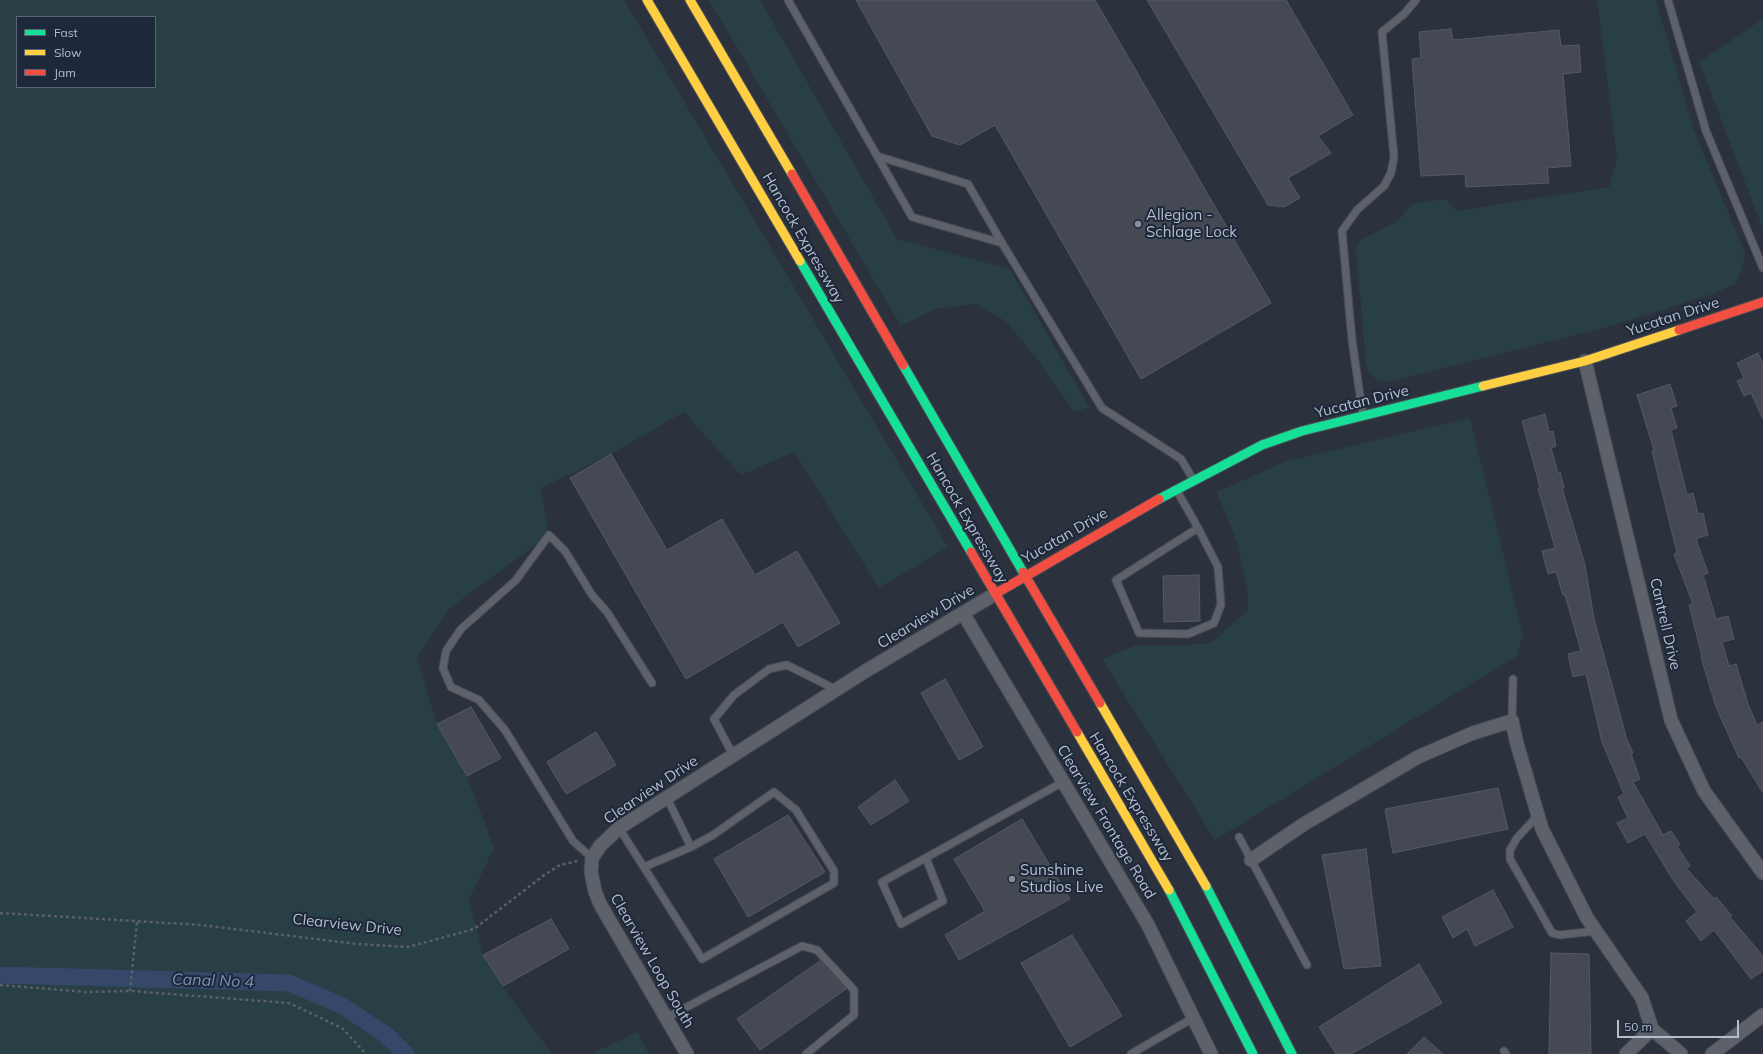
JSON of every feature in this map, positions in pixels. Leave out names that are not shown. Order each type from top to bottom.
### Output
[{"type":"main road","name":"Hancock Expressway","points":[[647,0],[1170,891],[1253,1054]]},
{"type":"main road","name":"Hancock Expressway","points":[[690,0],[1203,880],[1248,965],[1292,1054]]},
{"type":"main road","name":"Yucatan Drive","points":[[995,594],[1176,488],[1262,445],[1302,431],[1585,361],[1763,302]]},
{"type":"street","name":"Cantrell Drive","points":[[1585,361],[1671,720],[1704,791],[1763,873]]},
{"type":"street","name":"Clearview Drive","points":[[592,858],[600,846],[619,828],[837,690],[995,594]]},
{"type":"street","name":"Clearview Frontage Road","points":[[963,613],[1148,925],[1211,1054]]},
{"type":"street","points":[[1251,860],[1304,824],[1418,757],[1473,733],[1512,721],[1517,744],[1542,829],[1587,918],[1642,998],[1652,1029],[1681,1054]]},
{"type":"street","name":"Clearview Loop South","points":[[592,858],[591,872],[595,891],[600,904],[687,1054]]},
{"type":"street","points":[[1712,1054],[1763,1015]]},
{"type":"street","points":[[1626,1054],[1652,1029]]},
{"type":"lane","points":[[788,0],[912,217],[1002,243]]},
{"type":"lane","points":[[1363,416],[1352,340],[1342,231],[1357,210],[1384,186],[1391,173],[1394,157],[1382,32],[1404,14],[1416,0]]},
{"type":"lane","points":[[1668,0],[1706,131],[1763,268]]},
{"type":"lane","points":[[877,156],[968,184],[1102,408],[1181,459],[1193,479]]},
{"type":"lane","points":[[1176,488],[1198,528],[1218,567],[1221,605],[1214,622],[1188,634],[1139,633],[1116,580],[1198,528]]},
{"type":"lane","points":[[592,858],[573,841],[506,730],[479,700],[451,687],[443,668],[446,651],[461,629],[516,580],[549,535],[565,551],[592,595],[607,612],[652,683]]},
{"type":"lane","points":[[733,755],[714,719],[734,695],[769,669],[787,665],[837,690]]},
{"type":"lane","points":[[1512,721],[1513,679]]},
{"type":"lane","points":[[926,858],[943,901],[901,924],[882,882],[1063,782]]},
{"type":"lane","points":[[619,828],[702,959],[834,883],[834,871],[796,810],[774,792],[713,835],[644,867]]},
{"type":"lane","points":[[667,798],[691,846]]},
{"type":"lane","points":[[1538,815],[1517,838],[1510,850],[1510,859],[1552,933],[1560,935],[1596,931]]},
{"type":"lane","points":[[1239,837],[1307,965]]},
{"type":"lane","points":[[666,1018],[802,946],[817,950],[854,990],[854,1015],[806,1054]]},
{"type":"lane","points":[[1131,1054],[1193,1018]]},
{"type":"path","name":"Clearview Drive","points":[[0,913],[201,924],[357,944],[408,948],[474,929],[543,876],[560,865],[592,858]]},
{"type":"path","points":[[130,990],[137,921]]},
{"type":"path","points":[[0,986],[87,992],[130,990],[289,1003],[342,1028],[366,1054]]},
{"type":"green space","points":[[0,0],[624,0],[948,547],[879,588],[794,452],[741,475],[684,412],[611,454],[541,488],[549,535],[450,608],[417,658],[437,724],[467,776],[494,848],[469,899],[483,955],[503,987],[552,1054],[0,1054],[0,975],[270,983],[0,966]]},
{"type":"green space","points":[[709,0],[760,0],[897,239],[1010,269],[1089,407],[1074,412],[1038,360],[1007,322],[976,304],[935,309],[901,326]]},
{"type":"green space","points":[[1597,0],[1656,0],[1694,131],[1745,253],[1742,269],[1735,284],[1710,295],[1607,327],[1388,382],[1378,380],[1368,373],[1366,362],[1356,250],[1359,241],[1396,222],[1412,204],[1446,199],[1457,211],[1609,187],[1617,159]]},
{"type":"green space","points":[[1763,19],[1763,229],[1699,62]]},
{"type":"green space","points":[[1470,418],[1523,635],[1517,656],[1215,840],[1102,659],[1134,646],[1176,646],[1211,643],[1248,610],[1248,594],[1237,542],[1217,492],[1284,462]]},
{"type":"green space","points":[[637,1032],[649,1054],[591,1054]]},
{"type":"building","name":"Allegion - Schlage Lock","points":[[856,0],[1095,0],[1271,303],[1141,379],[995,125],[960,145],[932,136]]},
{"type":"building","points":[[1147,0],[1286,0],[1353,115],[1318,136],[1331,153],[1288,178],[1300,198],[1284,207],[1268,205]]},
{"type":"building","points":[[1451,29],[1453,40],[1559,30],[1561,46],[1579,45],[1581,72],[1563,74],[1571,166],[1547,168],[1549,183],[1466,187],[1465,174],[1421,176],[1412,59],[1421,58],[1419,32]]},
{"type":"building","points":[[1758,353],[1763,364],[1763,419],[1751,393],[1744,396],[1737,381],[1744,378],[1737,363]]},
{"type":"building","points":[[1670,384],[1677,406],[1671,408],[1677,428],[1671,430],[1687,495],[1693,493],[1698,514],[1703,513],[1708,535],[1696,539],[1708,573],[1703,575],[1716,619],[1728,616],[1734,639],[1722,642],[1729,666],[1736,664],[1748,704],[1757,725],[1763,722],[1763,793],[1741,757],[1739,758],[1716,707],[1701,657],[1689,605],[1693,604],[1674,554],[1677,553],[1652,451],[1654,450],[1637,395]]},
{"type":"building","points":[[1545,414],[1549,432],[1553,431],[1556,446],[1551,448],[1558,473],[1560,472],[1564,488],[1562,488],[1585,565],[1594,619],[1627,740],[1633,753],[1631,754],[1640,779],[1633,782],[1663,835],[1671,831],[1680,844],[1677,846],[1690,866],[1686,868],[1714,899],[1716,897],[1732,916],[1730,917],[1763,956],[1763,971],[1751,979],[1714,930],[1701,941],[1686,921],[1697,912],[1673,880],[1645,834],[1628,843],[1617,823],[1628,818],[1618,797],[1624,794],[1602,742],[1586,674],[1573,677],[1568,654],[1581,651],[1565,595],[1563,595],[1556,572],[1548,574],[1542,551],[1555,548],[1538,488],[1540,487],[1522,421]]},
{"type":"building","points":[[611,454],[667,550],[722,519],[755,575],[797,551],[840,623],[798,647],[783,622],[686,679],[570,478]]},
{"type":"building","points":[[1199,575],[1200,621],[1164,622],[1163,576]]},
{"type":"building","points":[[945,679],[983,747],[959,760],[921,693]]},
{"type":"building","points":[[471,707],[501,758],[467,776],[437,724]]},
{"type":"building","points":[[596,732],[616,765],[566,794],[547,762]]},
{"type":"building","points":[[895,780],[909,801],[871,825],[858,807]]},
{"type":"building","points":[[1498,788],[1508,829],[1393,853],[1385,809]]},
{"type":"building","points":[[788,815],[825,872],[748,917],[714,859]]},
{"type":"building","name":"Sunshine Studios Live","points":[[1022,819],[1070,899],[959,960],[945,935],[985,911],[954,859]]},
{"type":"building","points":[[1366,849],[1381,966],[1344,969],[1322,855]]},
{"type":"building","points":[[1493,890],[1513,927],[1475,946],[1467,929],[1453,938],[1442,917]]},
{"type":"building","points":[[551,919],[569,949],[503,986],[483,955]]},
{"type":"building","points":[[1072,935],[1122,1016],[1070,1047],[1021,963]]},
{"type":"building","points":[[1551,953],[1589,954],[1591,1054],[1549,1054]]},
{"type":"building","points":[[820,961],[846,989],[760,1050],[737,1019]]},
{"type":"building","points":[[1419,964],[1442,1003],[1351,1054],[1336,1054],[1319,1027]]},
{"type":"building","points":[[1424,1037],[1443,1054],[1407,1054]]},
{"type":"waterway","name":"Canal No 4","points":[[0,975],[289,983],[341,1005],[385,1034],[406,1054]]},
{"type":"traffic: fast","points":[[800,261],[971,552]]},
{"type":"traffic: fast","points":[[903,365],[1023,572]]},
{"type":"traffic: fast","points":[[1159,499],[1262,445],[1302,431],[1483,386]]},
{"type":"traffic: fast","points":[[1206,886],[1292,1054]]},
{"type":"traffic: fast","points":[[1169,890],[1253,1054]]},
{"type":"traffic: slow","points":[[647,0],[800,261]]},
{"type":"traffic: slow","points":[[690,0],[792,174]]},
{"type":"traffic: slow","points":[[1483,386],[1585,361],[1679,330]]},
{"type":"traffic: slow","points":[[1100,703],[1206,886]]},
{"type":"traffic: slow","points":[[1077,732],[1169,890]]},
{"type":"traffic: jam","points":[[792,174],[903,365]]},
{"type":"traffic: jam","points":[[1679,330],[1763,302]]},
{"type":"traffic: jam","points":[[995,594],[1159,499]]},
{"type":"traffic: jam","points":[[971,552],[1077,732]]},
{"type":"traffic: jam","points":[[1023,572],[1100,703]]},
{"type":"place","name":"Allegion - Schlage Lock","points":[[1138,224]]},
{"type":"place","name":"Sunshine Studios Live","points":[[1012,879]]}]
